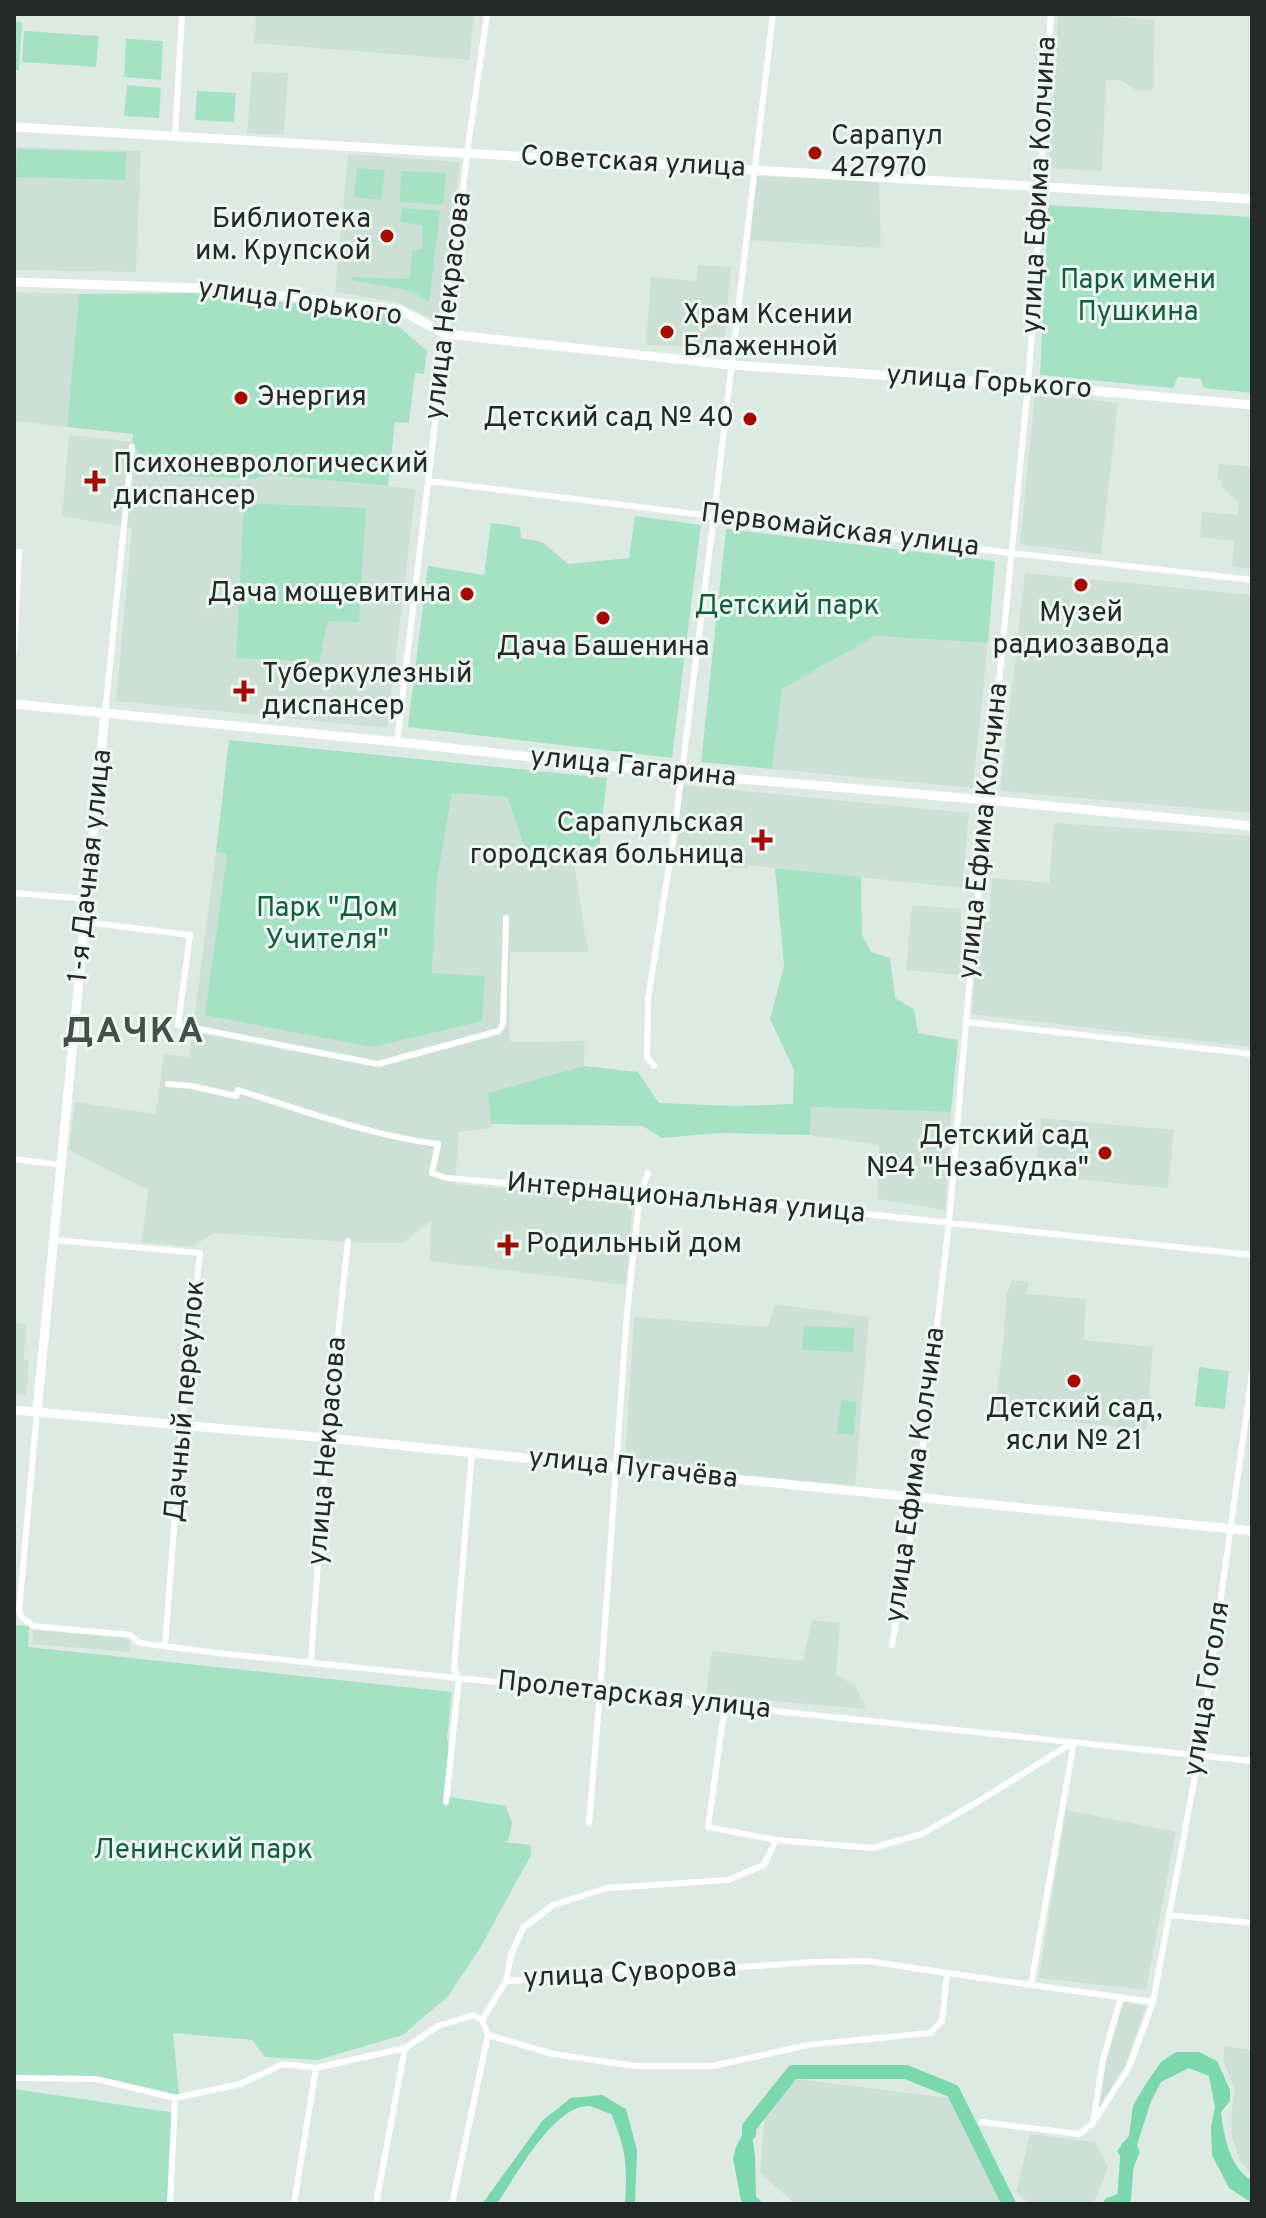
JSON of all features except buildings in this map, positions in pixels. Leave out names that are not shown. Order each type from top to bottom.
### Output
[{"type":"street","points":[[175,136],[182,14]]},
{"type":"street","name":"улица Некрасова","points":[[397,742],[467,153],[487,14]]},
{"type":"street","points":[[654,1066],[647,1057],[648,999],[682,774],[773,14]]},
{"type":"street","name":"улица Ефима Колчина","points":[[892,1645],[917,1496],[949,1223],[1028,385],[1051,14]]},
{"type":"street","name":"Советская улица","points":[[14,127],[1252,199]]},
{"type":"street","name":"улица Горького","points":[[14,282],[228,289],[400,310],[445,334],[732,365],[1028,385],[1252,405]]},
{"type":"street","name":"1-я Дачная улица","points":[[22,1618],[20,1596],[37,1411],[132,447]]},
{"type":"street","name":"Первомайская улица","points":[[429,481],[1252,580]]},
{"type":"street","points":[[14,653],[19,552]]},
{"type":"street","name":"улица Гагарина","points":[[14,704],[682,774],[1252,826]]},
{"type":"street","points":[[14,893],[87,899]]},
{"type":"street","points":[[85,922],[190,935],[178,1025],[378,1064],[499,1031],[503,1024],[506,918]]},
{"type":"street","points":[[967,1022],[1252,1054]]},
{"type":"street","name":"Интернациональная улица","points":[[168,1084],[236,1096],[238,1090],[331,1119],[438,1144],[432,1173],[446,1178],[640,1194],[650,1191],[1252,1255]]},
{"type":"street","points":[[14,1159],[61,1165]]},
{"type":"street","points":[[589,1823],[621,1388],[640,1194],[648,1173]]},
{"type":"street","name":"Дачный переулок","points":[[54,1240],[200,1253],[182,1424],[165,1646]]},
{"type":"street","name":"улица Некрасова","points":[[311,1661],[327,1438],[348,1241]]},
{"type":"street","name":"улица Гоголя","points":[[1093,2123],[1129,2067],[1153,2002],[1199,1755],[1252,1374]]},
{"type":"street","name":"улица Пугачёва","points":[[14,1410],[472,1452],[1252,1531]]},
{"type":"street","points":[[446,1802],[459,1678],[454,1669],[472,1452]]},
{"type":"street","name":"Пролетарская улица","points":[[22,1618],[34,1626],[130,1635],[140,1643],[165,1646],[1252,1761]]},
{"type":"street","points":[[725,1705],[708,1827],[776,1840],[872,1848],[922,1834],[1074,1742]]},
{"type":"street","points":[[1031,1985],[1074,1742]]},
{"type":"street","name":"улица Суворова","points":[[776,1840],[764,1865],[728,1880],[607,1888],[553,1905],[523,1928],[511,1955],[506,1981],[655,1967],[697,1970],[867,1961],[1153,2002]]},
{"type":"street","points":[[1169,1915],[1252,1923]]},
{"type":"street","points":[[488,2035],[553,2054],[620,2064],[713,2066],[808,2045],[930,2033],[942,2021],[947,1973]]},
{"type":"street","points":[[482,2020],[506,1981]]},
{"type":"street","points":[[982,2122],[1079,2134],[1093,2123],[1103,2060],[1121,1997]]},
{"type":"street","points":[[14,2078],[96,2079],[175,2098],[240,2084],[283,2064],[316,2068],[405,2048],[438,2026],[474,2015],[482,2020],[488,2035],[452,2204]]},
{"type":"street","points":[[376,2204],[405,2048]]},
{"type":"street","points":[[294,2204],[316,2068]]},
{"type":"street","points":[[170,2204],[175,2098]]},
{"type":"shaded area","points":[[256,14],[474,14],[469,60],[254,43]]},
{"type":"shaded area","points":[[1058,14],[1155,20],[1153,90],[1136,90],[1120,80],[1106,80],[1102,171],[1049,168]]},
{"type":"shaded area","points":[[252,72],[288,73],[284,135],[247,133]]},
{"type":"shaded area","points":[[14,147],[141,151],[136,272],[14,270]]},
{"type":"shaded area","points":[[348,154],[460,162],[441,323],[396,302],[335,292]]},
{"type":"shaded area","points":[[756,176],[879,182],[881,246],[750,240]]},
{"type":"shaded area","points":[[698,265],[731,267],[724,347],[646,345],[651,277],[696,281]]},
{"type":"shaded area","points":[[14,292],[79,294],[67,427],[14,421]]},
{"type":"shaded area","points":[[1035,394],[1118,403],[1101,554],[1020,544]]},
{"type":"shaded area","points":[[69,435],[132,442],[153,475],[255,479],[270,475],[416,489],[387,728],[116,701],[132,528],[62,516]]},
{"type":"shaded area","points":[[1219,464],[1247,466],[1252,472],[1252,569],[1232,567],[1234,541],[1200,537],[1202,512],[1237,515],[1239,503],[1217,478]]},
{"type":"shaded area","points":[[1025,573],[1252,595],[1252,813],[1000,791]]},
{"type":"shaded area","points":[[875,636],[988,643],[973,788],[772,769],[782,689]]},
{"type":"shaded area","points":[[682,785],[969,813],[962,888],[748,865],[747,869],[675,861]]},
{"type":"shaded area","points":[[452,793],[507,797],[526,851],[573,855],[588,952],[510,952],[511,1042],[585,1041],[584,1066],[488,1093],[492,1128],[459,1132],[455,1184],[633,1200],[626,1285],[430,1261],[431,1221],[402,1243],[214,1233],[192,1247],[142,1242],[148,1190],[69,1150],[75,1102],[156,1114],[164,1054],[189,1057],[216,852],[227,854],[205,1015],[432,974],[437,880]]},
{"type":"shaded area","points":[[1054,823],[1252,836],[1252,1047],[972,1014],[979,914],[989,914],[992,878],[1049,883]]},
{"type":"shaded area","points":[[912,905],[961,909],[962,975],[906,970]]},
{"type":"shaded area","points":[[810,1107],[951,1112],[945,1210],[877,1199],[879,1145],[810,1135]]},
{"type":"shaded area","name":"Детский сад №4 \"Незабудка\"","points":[[1041,1118],[1174,1130],[1168,1188],[1035,1175]]},
{"type":"shaded area","name":"Детский сад, ясли № 21","points":[[1012,1280],[1028,1282],[1027,1294],[1086,1299],[1084,1340],[1153,1347],[1146,1430],[994,1414],[1006,1296]]},
{"type":"shaded area","points":[[775,1304],[869,1317],[855,1486],[625,1461],[634,1317],[768,1327]]},
{"type":"shaded area","points":[[14,1322],[26,1325],[24,1360],[29,1361],[26,1395],[14,1394]]},
{"type":"shaded area","points":[[812,1620],[840,1623],[836,1674],[856,1687],[866,1709],[706,1695],[712,1651],[803,1661]]},
{"type":"shaded area","points":[[33,1630],[131,1638],[129,1652],[32,1644]]},
{"type":"shaded area","points":[[1066,1810],[1176,1832],[1146,1990],[1039,1978]]},
{"type":"shaded area","points":[[1123,2002],[1146,2006],[1124,2069],[1098,2111],[1106,2060]]},
{"type":"shaded area","points":[[1224,2046],[1252,2050],[1252,2173],[1240,2161],[1232,2137],[1231,2114],[1235,2089],[1224,2062]]},
{"type":"shaded area","points":[[1176,2052],[1199,2052],[1217,2061],[1230,2090],[1230,2101],[1221,2112],[1226,2141],[1238,2167],[1252,2181],[1252,2203],[1229,2188],[1212,2155],[1211,2127],[1215,2107],[1209,2076],[1189,2068],[1161,2082],[1151,2101],[1137,2145],[1140,2152],[1131,2173],[1117,2151],[1129,2136],[1133,2106],[1145,2085],[1161,2062]]},
{"type":"shaded area","points":[[797,2079],[950,2098],[1001,2196],[999,2204],[791,2204],[792,2201],[760,2173],[765,2109]]},
{"type":"shaded area","points":[[602,2095],[626,2109],[637,2150],[635,2204],[625,2204],[625,2158],[611,2114],[587,2106],[574,2109],[548,2130],[497,2204],[482,2204],[543,2120],[571,2098]]},
{"type":"shaded area","points":[[752,2117],[761,2122],[752,2136],[756,2196],[763,2204],[744,2204],[741,2201],[733,2158]]},
{"type":"shaded area","points":[[1030,2134],[1095,2142],[1108,2167],[1095,2201],[1032,2204],[1016,2193]]},
{"type":"green space","points":[[14,21],[22,22],[19,70],[14,70]]},
{"type":"green space","points":[[24,31],[99,36],[96,67],[22,62]]},
{"type":"green space","points":[[126,39],[163,41],[161,80],[124,77]]},
{"type":"green space","points":[[127,85],[161,88],[159,118],[124,116]]},
{"type":"green space","points":[[197,91],[236,93],[234,122],[195,120]]},
{"type":"green space","points":[[17,149],[126,152],[125,180],[16,177]]},
{"type":"green space","points":[[357,168],[385,170],[381,200],[354,197]]},
{"type":"green space","points":[[401,171],[446,173],[443,205],[400,202]]},
{"type":"green space","name":"Парк имени Пушкина","points":[[1048,205],[1252,217],[1252,393],[1204,388],[1201,379],[1178,377],[1173,388],[1040,375]]},
{"type":"green space","points":[[402,208],[440,211],[429,302],[411,291],[351,280],[352,277],[410,279],[412,250],[422,249],[422,225],[400,222]]},
{"type":"green space","name":"Энергия","points":[[194,293],[382,312],[427,351],[424,374],[415,373],[409,423],[395,422],[388,486],[270,475],[255,479],[153,475],[132,442],[133,434],[67,427],[79,294]]},
{"type":"green space","points":[[244,503],[366,508],[359,622],[328,621],[319,662],[236,658]]},
{"type":"green space","points":[[635,516],[701,525],[672,758],[408,727],[428,566],[484,575],[491,523],[520,527],[521,538],[542,542],[568,564],[629,558]]},
{"type":"green space","name":"Детский парк","points":[[726,529],[995,561],[988,643],[875,636],[782,689],[772,769],[701,762]]},
{"type":"green space","name":"Парк \"Дом Учителя\"","points":[[229,740],[607,778],[598,857],[526,851],[507,797],[452,793],[437,880],[432,973],[485,976],[482,1021],[372,1047],[205,1015],[227,854],[216,852]]},
{"type":"green space","points":[[775,868],[861,877],[862,935],[871,952],[890,958],[895,998],[914,1009],[918,1033],[958,1040],[951,1112],[811,1107],[810,1135],[720,1133],[662,1138],[643,1126],[491,1124],[488,1093],[584,1066],[638,1072],[659,1103],[735,1106],[793,1104],[794,1070],[770,1019],[784,966]]},
{"type":"green space","points":[[804,1326],[854,1328],[853,1352],[802,1350]]},
{"type":"green space","points":[[1199,1367],[1229,1371],[1225,1409],[1195,1406]]},
{"type":"green space","points":[[841,1400],[857,1402],[853,1435],[837,1433]]},
{"type":"green space","name":"Ленинский парк","points":[[14,1625],[29,1626],[28,1647],[452,1692],[447,1738],[452,1765],[449,1797],[506,1806],[512,1823],[508,1841],[502,1842],[531,1845],[531,1855],[479,1950],[448,1996],[403,2035],[317,2060],[265,2057],[252,2040],[173,2033],[179,2095],[109,2079],[14,2079]]},
{"type":"green space","points":[[14,2089],[176,2113],[170,2204],[14,2204]]},
{"type":"waterway","points":[[749,2134],[749,2127],[793,2072],[906,2072],[953,2091],[1009,2204]]},
{"type":"waterway","points":[[1110,2204],[1124,2199],[1128,2147]]},
{"type":"place","name":"Сарапул 427970","points":[[815,153]]},
{"type":"place","name":"Библиотека им. Крупской","points":[[387,236]]},
{"type":"place","name":"Храм Ксении Блаженной","points":[[667,332]]},
{"type":"place","name":"Энергия","points":[[241,398]]},
{"type":"place","name":"Детский сад № 40","points":[[750,419]]},
{"type":"place","name":"Психоневрологический диспансер","points":[[95,481]]},
{"type":"place","name":"Музей радиозавода","points":[[1081,585]]},
{"type":"place","name":"Дача мощевитина","points":[[467,594]]},
{"type":"place","name":"Дача Башенина","points":[[603,618]]},
{"type":"place","name":"Туберкулезный диспансер","points":[[244,691]]},
{"type":"place","name":"Сарапульская городская больница","points":[[762,840]]},
{"type":"place","name":"Детский сад №4 \"Незабудка\"","points":[[1105,1153]]},
{"type":"place","name":"Родильный дом","points":[[508,1245]]},
{"type":"place","name":"Детский сад, ясли № 21","points":[[1074,1381]]},
{"type":"district","name":"ДАЧКА","points":[[134,1033]]}]
